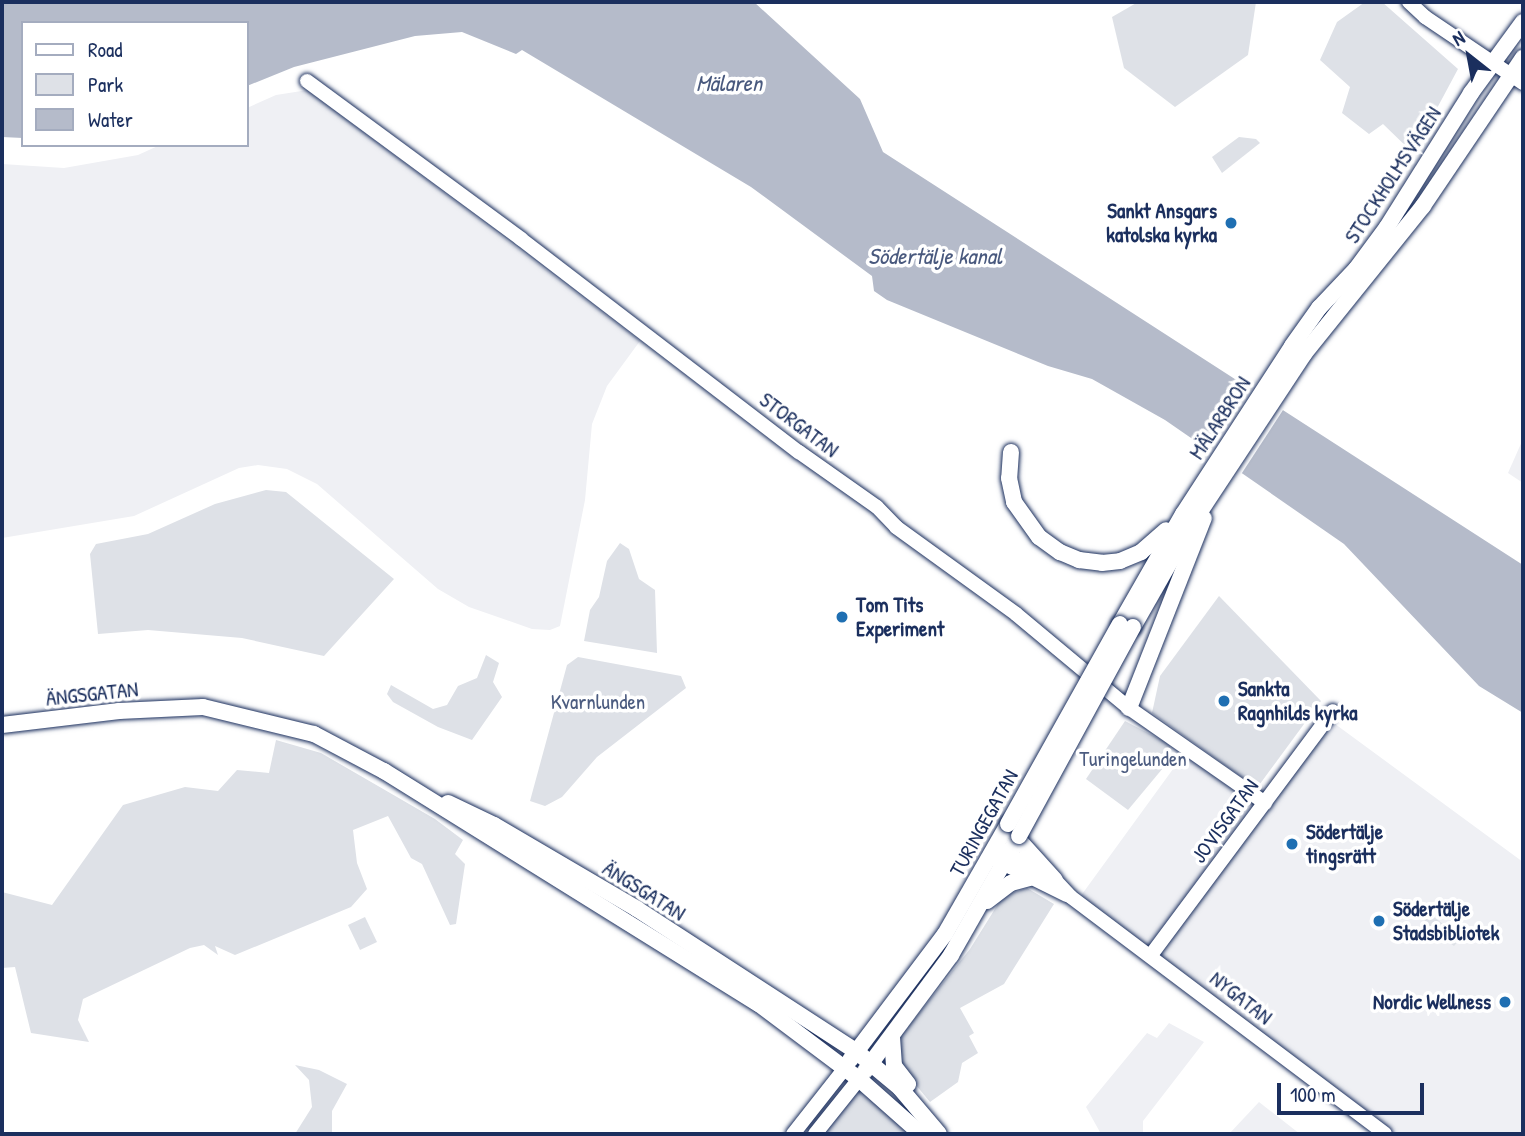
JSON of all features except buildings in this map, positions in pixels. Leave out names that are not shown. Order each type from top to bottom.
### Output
[{"type":"main road","name":"STOCKHOLMSVÄGEN","points":[[1298,350],[1319,308],[1356,269],[1387,227],[1492,62],[1523,22]]},
{"type":"main road","name":"STOCKHOLMSVÄGEN","points":[[1298,350],[1385,256],[1517,79],[1523,58]]},
{"type":"main road","name":"MÄLARBRON","points":[[1193,520],[1212,495],[1298,350]]},
{"type":"main road","name":"MÄLARBRON","points":[[1193,520],[1298,350]]},
{"type":"main road","points":[[1011,452],[1009,478],[1014,502],[1023,519],[1039,537],[1060,552],[1079,560],[1102,564],[1138,554],[1193,520]]},
{"type":"main road","points":[[1129,708],[1193,520]]},
{"type":"main road","name":"TURINGEGATAN","points":[[845,1068],[945,934],[1006,846],[1127,626],[1193,520]]},
{"type":"main road","name":"ÄNGSGATAN","points":[[2,724],[119,710],[203,707],[314,734],[494,825],[637,909],[872,1063],[900,1088],[924,1127]]},
{"type":"main road","name":"ÄNGSGATAN","points":[[383,771],[759,1004],[924,1127]]},
{"type":"main road","points":[[1006,846],[1055,880]]},
{"type":"main road","name":"TURINGEGATAN","points":[[859,1079],[892,1037],[981,907],[1006,846]]},
{"type":"main road","points":[[981,907],[1003,888],[1030,878]]},
{"type":"main road","points":[[892,1037],[894,1066],[926,1109],[924,1127],[939,1134]]},
{"type":"street","points":[[1409,2],[1425,17],[1517,79]]},
{"type":"street","name":"STORGATAN","points":[[307,81],[531,246],[799,452],[877,507],[896,527],[1016,614],[1129,708],[1265,803]]},
{"type":"street","name":"JOVISGATAN","points":[[1151,955],[1333,711]]},
{"type":"street","name":"NYGATAN","points":[[1006,846],[1030,878],[1071,897]]},
{"type":"street","name":"NYGATAN","points":[[1055,880],[1071,897],[1385,1134]]},
{"type":"street","name":"TURINGEGATAN","points":[[793,1134],[845,1068]]},
{"type":"street","name":"TURINGEGATAN","points":[[815,1134],[859,1079]]},
{"type":"shaded area","points":[[308,90],[640,341],[607,386],[592,424],[585,500],[560,626],[550,630],[532,629],[469,607],[438,589],[317,484],[287,469],[258,465],[239,468],[134,516],[2,538],[2,164],[64,168],[138,155],[156,147],[248,147],[248,108],[276,95]]},
{"type":"shaded area","points":[[1523,439],[1523,483],[1508,473]]},
{"type":"shaded area","points":[[1331,721],[1523,862],[1523,1134],[1393,1134],[1080,897],[1189,747],[1269,802]]},
{"type":"shaded area","points":[[1169,1023],[1204,1042],[1143,1121],[1143,1134],[1101,1134],[1086,1107],[1147,1033],[1157,1038]]},
{"type":"shaded area","points":[[1259,1102],[1300,1134],[1229,1134]]},
{"type":"green space","points":[[1138,2],[1256,2],[1248,55],[1175,107],[1124,68],[1112,17]]},
{"type":"green space","points":[[1365,2],[1382,2],[1458,69],[1413,153],[1383,124],[1369,134],[1342,113],[1350,87],[1320,60],[1337,22]]},
{"type":"green space","points":[[1239,137],[1256,139],[1260,143],[1222,173],[1212,157]]},
{"type":"green space","points":[[266,490],[286,492],[394,579],[324,656],[242,638],[148,630],[98,634],[90,554],[96,544],[148,534],[215,504]]},
{"type":"green space","points":[[620,543],[629,549],[639,579],[655,590],[657,653],[584,641],[590,610],[599,597],[607,561]]},
{"type":"green space","points":[[1219,596],[1321,701],[1257,788],[1152,713],[1160,676]]},
{"type":"green space","points":[[486,655],[499,663],[493,682],[502,697],[472,740],[438,727],[393,702],[387,694],[391,685],[433,709],[447,705],[458,686],[477,678]]},
{"type":"green space","name":"Kvarnlunden","points":[[578,657],[681,676],[686,688],[597,757],[562,797],[545,806],[530,801],[567,665]]},
{"type":"green space","name":"Turingelunden","points":[[1125,721],[1169,744],[1173,756],[1128,810],[1086,779]]},
{"type":"green space","points":[[276,740],[321,753],[435,819],[463,840],[455,854],[465,864],[456,924],[450,925],[422,864],[411,858],[388,816],[353,830],[357,863],[367,889],[351,907],[235,955],[215,946],[218,955],[204,945],[190,948],[83,999],[78,1020],[89,1042],[31,1033],[15,967],[2,968],[2,892],[52,905],[123,805],[185,787],[218,791],[237,770],[269,773]]},
{"type":"green space","points":[[1027,888],[1054,904],[1004,984],[960,1008],[974,1033],[969,1036],[978,1053],[962,1063],[958,1082],[930,1102],[901,1067],[897,1041],[970,949],[1003,896]]},
{"type":"green space","points":[[1430,914],[1461,938],[1454,946],[1423,923]]},
{"type":"green space","points":[[365,917],[377,942],[360,950],[348,925]]},
{"type":"green space","points":[[295,1065],[319,1070],[347,1084],[332,1111],[332,1134],[295,1134],[312,1107],[309,1080]]},
{"type":"green space","points":[[862,1087],[913,1134],[822,1134]]},
{"type":"water","name":"Mälaren","points":[[2,2],[754,2],[860,99],[883,152],[1523,565],[1523,713],[1479,686],[1344,544],[1165,420],[1092,379],[1048,366],[887,300],[874,291],[872,276],[751,187],[522,50],[516,54],[462,32],[415,36],[294,67],[248,86],[248,21],[21,21],[21,138],[2,137]]},
{"type":"pier","points":[[1249,384],[1285,407],[1240,476],[1206,453]]},
{"type":"place","name":"Sankt Ansgars katolska kyrka","points":[[1231,223]]},
{"type":"place","name":"Tom Tits Experiment","points":[[842,617]]},
{"type":"place","name":"Sankta Ragnhilds kyrka","points":[[1224,701]]},
{"type":"place","name":"Södertälje tingsrätt","points":[[1292,844]]},
{"type":"place","name":"Södertälje Stadsbibliotek","points":[[1379,921]]},
{"type":"place","name":"Nordic Wellness","points":[[1505,1002]]},
{"type":"water label","name":"Södertälje kanal","points":[[935,256]]}]
